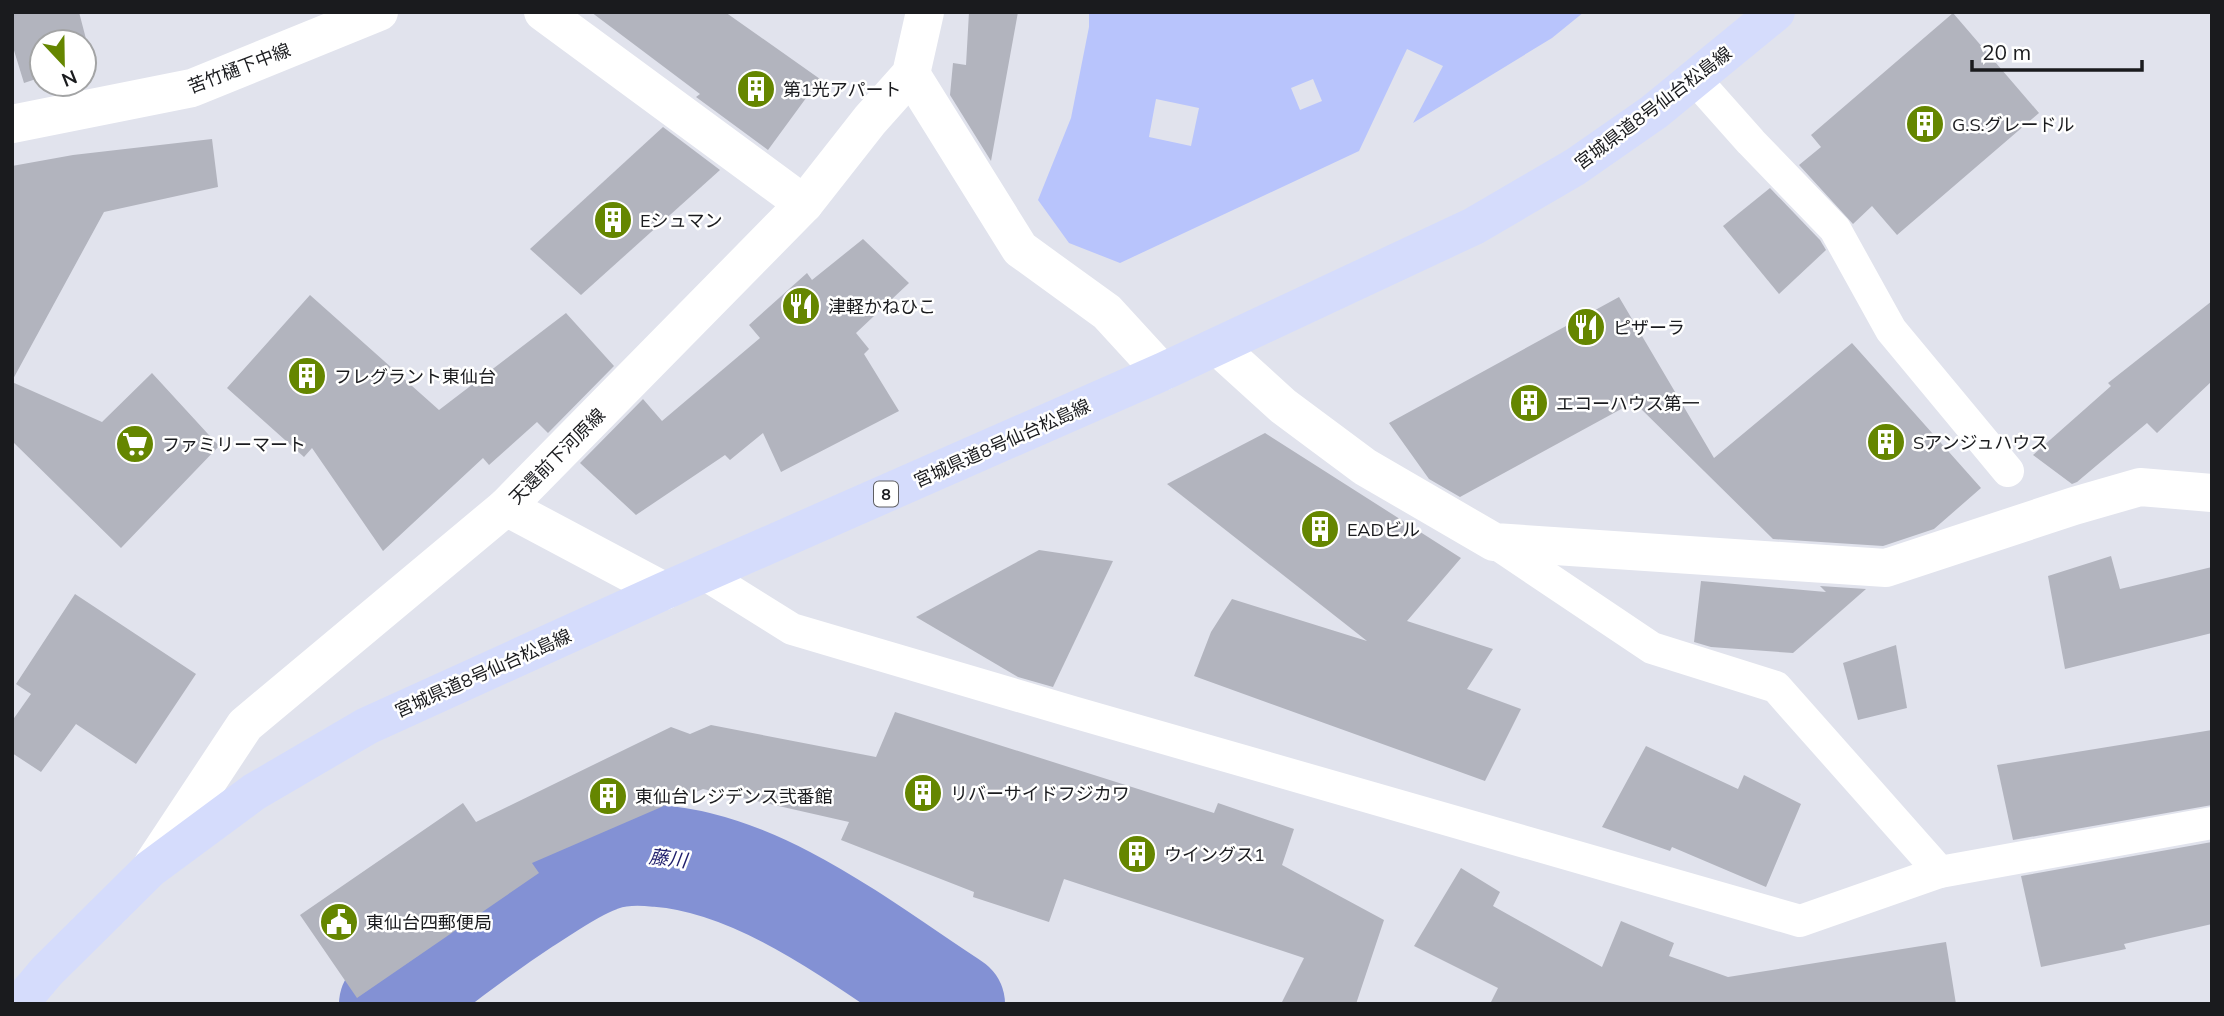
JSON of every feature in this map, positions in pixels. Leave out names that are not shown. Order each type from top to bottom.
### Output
[{"type":"main road","name":"宮城県道8号仙台松島線","points":[[19,1004],[47,971],[150,869],[254,792],[367,726],[664,591],[1218,347],[1474,226],[1575,167],[1654,112],[1776,12]]},
{"type":"street","name":"苦竹樋下中線","points":[[12,124],[192,88],[379,12]]},
{"type":"street","points":[[543,12],[804,204]]},
{"type":"street","name":"天還前下河原線","points":[[150,869],[245,725],[506,507],[804,204],[870,120],[911,74],[925,12]]},
{"type":"street","points":[[911,74],[1020,249],[1107,312],[1162,372]]},
{"type":"street","points":[[1218,347],[1283,406],[1365,467],[1494,542],[1886,568],[2140,487],[2212,493]]},
{"type":"street","points":[[506,507],[664,591]]},
{"type":"lane","points":[[1695,79],[1835,229],[1891,330],[2008,471]]},
{"type":"lane","points":[[1494,542],[1652,648],[1776,687],[1940,872]]},
{"type":"lane","points":[[704,574],[793,629],[1800,921],[1940,872],[2212,823]]},
{"type":"shaded area","points":[[1089,12],[1584,12],[1552,38],[1413,123],[1443,66],[1407,49],[1359,151],[1120,263],[1069,243],[1038,200],[1071,118],[1089,27]],"holes":[[[1313,79],[1322,101],[1300,110],[1291,88]],[[1156,99],[1199,108],[1191,146],[1149,137]]]},
{"type":"building","points":[[12,12],[79,12],[83,28],[28,28],[28,82],[24,83],[12,44]]},
{"type":"building","points":[[591,12],[725,12],[820,79],[768,150],[696,97],[700,94]]},
{"type":"building","points":[[969,12],[1018,12],[991,161],[950,95],[953,63],[966,65]]},
{"type":"building","name":"G.S.グレードル","points":[[1953,13],[2039,113],[1897,235],[1872,206],[1853,224],[1799,165],[1821,147],[1811,135]]},
{"type":"building","name":"Eシュマン","points":[[663,127],[720,170],[581,295],[530,249]]},
{"type":"building","points":[[212,139],[218,187],[104,212],[12,381],[12,166],[73,155]]},
{"type":"building","points":[[1770,188],[1820,240],[1826,250],[1779,294],[1723,226]]},
{"type":"building","points":[[863,239],[909,283],[856,333],[869,349],[864,354],[899,411],[781,472],[763,433],[730,460],[725,455],[636,515],[580,463],[643,399],[662,421],[760,338],[749,325],[807,273],[812,280]]},
{"type":"building","points":[[310,295],[439,410],[566,313],[614,366],[548,433],[537,422],[489,465],[483,458],[383,551],[312,448],[304,457],[227,388]]},
{"type":"building","points":[[1619,297],[1714,458],[1852,343],[1981,488],[1934,529],[1883,546],[1773,539],[1634,402],[1460,497],[1429,479],[1389,423]]},
{"type":"building","points":[[2212,301],[2212,381],[2157,433],[2147,423],[2072,484],[2033,455],[2111,386],[2108,383]]},
{"type":"building","points":[[152,373],[219,446],[121,548],[12,441],[12,382],[102,422]]},
{"type":"building","points":[[1265,433],[1461,558],[1407,621],[1493,649],[1467,689],[1521,709],[1485,781],[1194,676],[1211,632],[1232,599],[1367,641],[1167,484]]},
{"type":"building","points":[[1039,550],[1113,561],[1053,687],[1018,677],[916,617]]},
{"type":"building","points":[[2111,556],[2120,589],[2212,567],[2212,633],[2065,669],[2048,576]]},
{"type":"building","points":[[1701,581],[1826,592],[1820,586],[1866,589],[1793,653],[1711,647],[1694,642]]},
{"type":"building","points":[[75,594],[196,674],[136,764],[76,724],[41,772],[12,753],[12,721],[31,694],[16,684]]},
{"type":"building","points":[[1896,645],[1907,708],[1858,720],[1843,663]]},
{"type":"building","points":[[895,712],[1214,813],[1218,803],[1294,829],[1282,865],[1384,920],[1356,1004],[1281,1004],[1304,958],[1064,879],[1049,922],[973,897],[974,892],[841,840],[849,822],[703,789],[532,863],[539,873],[357,998],[300,915],[463,803],[476,822],[671,727],[690,734],[711,725],[876,757]]},
{"type":"building","points":[[2212,730],[2212,805],[2013,840],[1997,765]]},
{"type":"building","points":[[1646,746],[1738,789],[1744,775],[1801,804],[1766,887],[1672,847],[1670,851],[1602,827]]},
{"type":"building","points":[[2212,842],[2212,924],[2124,944],[2126,949],[2041,967],[2021,876]]},
{"type":"building","points":[[1461,868],[1500,892],[1493,906],[1602,967],[1621,921],[1674,943],[1669,956],[1728,977],[1946,942],[1956,1004],[1490,1004],[1498,988],[1414,946]]},
{"type":"waterway","name":"藤川","points":[[390,1004],[474,939],[562,880],[600,861],[636,855],[698,862],[737,874],[775,891],[850,934],[954,1004]]},
{"type":"place","name":"第1光アパート","points":[[756,89]]},
{"type":"place","name":"G.S.グレードル","points":[[1925,124]]},
{"type":"place","name":"Eシュマン","points":[[613,220]]},
{"type":"place","name":"津軽かねひこ","points":[[801,306]]},
{"type":"place","name":"ピザーラ","points":[[1586,327]]},
{"type":"place","name":"フレグラント東仙台","points":[[307,376]]},
{"type":"place","name":"エコーハウス第一","points":[[1529,403]]},
{"type":"place","name":"Sアンジュハウス","points":[[1886,442]]},
{"type":"place","name":"ファミリーマート","points":[[135,444]]},
{"type":"place","name":"EADビル","points":[[1320,529]]},
{"type":"place","name":"リバーサイドフジカワ","points":[[923,793]]},
{"type":"place","name":"東仙台レジデンス弐番館","points":[[608,796]]},
{"type":"place","name":"ウイングス1","points":[[1137,854]]},
{"type":"place","name":"東仙台四郵便局","points":[[339,922]]}]
